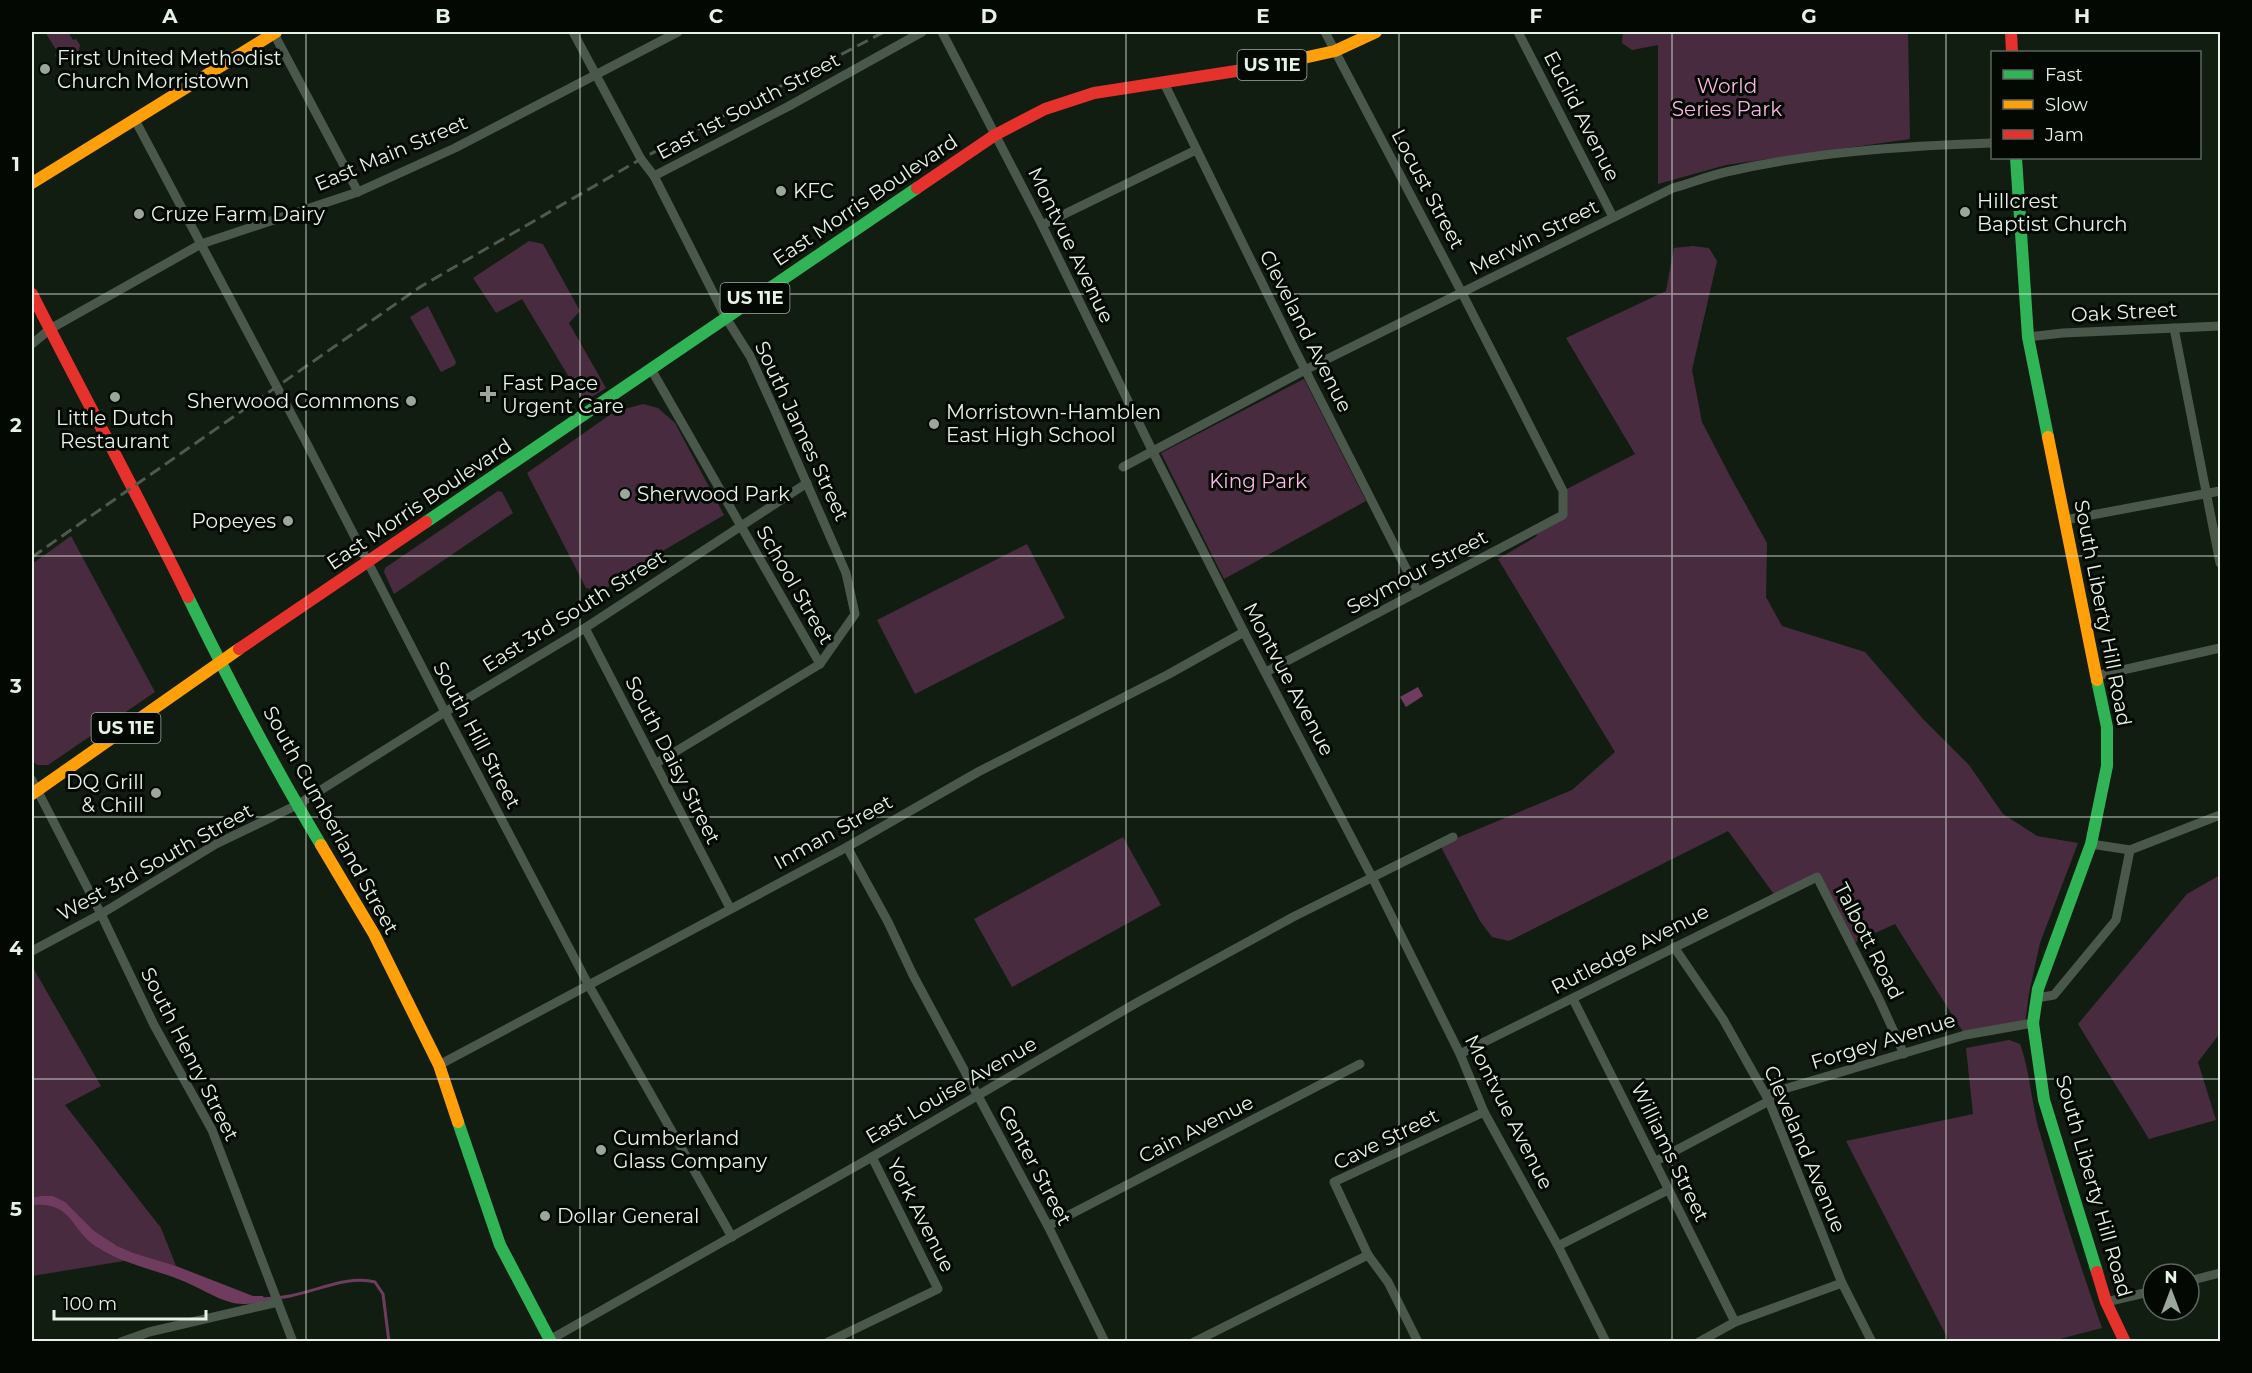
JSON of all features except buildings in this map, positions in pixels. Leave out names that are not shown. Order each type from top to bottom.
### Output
[{"type":"main road","points":[[32,183],[274,32]]},
{"type":"main road","name":"East Morris Boulevard","points":[[220,662],[995,135],[1045,109],[1094,93],[1248,70],[1335,51],[1376,32]]},
{"type":"main road","points":[[2011,32],[2012,51]]},
{"type":"main road","name":"South Liberty Hill Road","points":[[2016,159],[2028,337],[2107,727],[2107,766],[2091,844],[2038,989],[2033,1023],[2044,1100],[2106,1302],[2124,1341]]},
{"type":"main road","name":"South Cumberland Street","points":[[32,294],[106,440],[140,499],[220,662],[297,805],[374,934],[439,1065],[500,1245],[549,1341]]},
{"type":"main road","name":"US 11E","points":[[33,788],[220,662]]},
{"type":"street","points":[[274,32],[358,192]]},
{"type":"street","name":"South James Street","points":[[573,32],[641,159],[654,176],[726,318],[750,356],[849,583],[855,614],[819,663]]},
{"type":"street","name":"East Main Street","points":[[32,344],[50,330],[201,244],[358,192],[455,148],[678,32]]},
{"type":"street","name":"East 1st South Street","points":[[654,176],[789,106],[922,32]]},
{"type":"street","name":"Montvue Avenue","points":[[942,32],[1042,225],[1244,632],[1372,877],[1460,1054],[1485,1112],[1558,1246],[1606,1341]]},
{"type":"street","name":"Locust Street","points":[[1325,32],[1563,491]]},
{"type":"street","name":"Euclid Avenue","points":[[1518,32],[1613,217]]},
{"type":"street","name":"Cleveland Avenue","points":[[1164,83],[1305,370],[1418,592]]},
{"type":"street","name":"South Hill Street","points":[[134,118],[588,984],[732,1236]]},
{"type":"street","name":"Merwin Street","points":[[1123,467],[1305,370],[1673,188],[1725,172],[1768,164],[1911,145],[1991,143]]},
{"type":"street","points":[[1042,225],[1196,150]]},
{"type":"street","name":"Oak Street","points":[[2028,337],[2220,326]]},
{"type":"street","points":[[2174,328],[2220,563]]},
{"type":"street","name":"School Street","points":[[651,369],[819,663]]},
{"type":"street","name":"East 3rd South Street","points":[[297,805],[585,628],[807,483]]},
{"type":"street","name":"Seymour Street","points":[[1266,672],[1563,515],[1563,491]]},
{"type":"street","points":[[2065,520],[2220,491]]},
{"type":"street","name":"South Daisy Street","points":[[585,628],[730,908]]},
{"type":"street","name":"Inman Street","points":[[439,1065],[848,847],[978,772],[1169,674],[1244,632]]},
{"type":"street","points":[[2097,676],[2220,648]]},
{"type":"street","points":[[655,764],[819,663]]},
{"type":"street","name":"South Henry Street","points":[[33,788],[101,914],[154,1025],[212,1130],[293,1341]]},
{"type":"street","name":"West 3rd South Street","points":[[32,951],[101,914],[216,844],[297,805]]},
{"type":"street","points":[[2091,844],[2130,850],[2220,814]]},
{"type":"street","name":"East Louise Avenue","points":[[549,1341],[1138,1002],[1372,877],[1453,837]]},
{"type":"street","name":"Center Street","points":[[848,847],[1048,1226],[1105,1341]]},
{"type":"street","points":[[2037,998],[2054,995],[2116,920],[2130,850]]},
{"type":"street","name":"Rutledge Avenue","points":[[1460,1054],[1817,877]]},
{"type":"street","name":"Talbott Road","points":[[1817,877],[1879,999],[1904,1054]]},
{"type":"street","name":"Cleveland Avenue","points":[[1674,947],[1723,1019],[1769,1101],[1842,1283],[1872,1341]]},
{"type":"street","name":"Williams Street","points":[[1573,999],[1735,1322]]},
{"type":"street","name":"Forgey Avenue","points":[[1656,1161],[1769,1101],[1771,1093],[1965,1035],[2033,1023]]},
{"type":"street","name":"Cain Avenue","points":[[1048,1226],[1360,1064]]},
{"type":"street","name":"Cave Street","points":[[1418,1341],[1388,1282],[1368,1255],[1334,1182],[1485,1112]]},
{"type":"street","name":"York Avenue","points":[[828,1341],[938,1289],[872,1157]]},
{"type":"street","points":[[1558,1246],[1668,1190]]},
{"type":"street","points":[[1194,1341],[1368,1255]]},
{"type":"street","points":[[2201,1278],[2220,1273]]},
{"type":"street","points":[[1699,1341],[1735,1322],[1842,1283]]},
{"type":"street","points":[[2106,1302],[2141,1294]]},
{"type":"street","points":[[121,1341],[149,1332],[278,1302]]},
{"type":"green space","points":[[45,32],[68,32],[80,45],[78,55],[60,64],[55,55],[57,51]]},
{"type":"green space","name":"World Series Park","points":[[1623,32],[1908,32],[1910,139],[1726,165],[1658,184],[1658,45],[1632,50],[1622,43]]},
{"type":"green space","points":[[529,241],[543,244],[580,311],[569,323],[606,388],[584,402],[522,299],[496,313],[473,278]]},
{"type":"green space","points":[[1693,246],[1709,248],[1717,261],[1692,370],[1702,422],[1767,543],[1766,597],[1782,626],[1865,652],[1923,719],[1969,765],[2003,814],[2037,836],[2078,843],[2040,943],[2025,1024],[1965,1035],[1895,924],[1851,944],[1817,877],[1776,897],[1728,831],[1509,941],[1492,937],[1480,921],[1440,845],[1572,790],[1615,752],[1498,559],[1537,536],[1535,530],[1563,515],[1563,491],[1635,454],[1566,338],[1666,291],[1674,248]]},
{"type":"green space","points":[[428,306],[456,362],[455,365],[441,372],[410,317]]},
{"type":"green space","name":"King Park","points":[[1304,379],[1366,501],[1224,579],[1161,453]]},
{"type":"green space","name":"Sherwood Park","points":[[643,404],[658,408],[675,423],[724,515],[666,549],[602,591],[586,588],[527,473],[614,412]]},
{"type":"green space","points":[[498,491],[502,492],[513,513],[394,594],[384,572],[385,568]]},
{"type":"green space","points":[[71,536],[155,692],[48,765],[37,765],[32,760],[32,564]]},
{"type":"green space","points":[[1027,544],[1065,618],[915,694],[877,620]]},
{"type":"green space","points":[[1123,837],[1161,905],[1012,987],[974,919]]},
{"type":"green space","points":[[2220,875],[2220,1033],[2198,1062],[2216,1120],[2149,1139],[2078,1024],[2187,894]]},
{"type":"green space","points":[[32,966],[101,1086],[65,1105],[161,1228],[176,1266],[124,1261],[32,1276]]},
{"type":"green space","points":[[2009,1040],[2020,1044],[2039,1130],[2102,1328],[2052,1341],[1949,1341],[1846,1141],[1973,1114],[1966,1048]]},
{"type":"shaded area","points":[[1418,687],[1423,696],[1406,707],[1400,697]]},
{"type":"shaded area","points":[[53,1196],[65,1202],[94,1231],[117,1246],[253,1296],[263,1296],[265,1302],[233,1303],[178,1279],[106,1253],[88,1240],[70,1218],[56,1207],[32,1205],[32,1198]]},
{"type":"waterway","points":[[261,1299],[290,1296],[343,1282],[365,1280],[375,1282],[383,1294],[389,1342]]},
{"type":"railway","points":[[32,557],[420,287],[641,159],[884,32]]},
{"type":"traffic: fast","points":[[2016,159],[2028,337],[2048,437]]},
{"type":"traffic: fast","points":[[426,522],[917,188]]},
{"type":"traffic: fast","points":[[188,597],[252,722],[321,845]]},
{"type":"traffic: fast","points":[[2097,680],[2107,727],[2107,766],[2091,844],[2038,989],[2033,1023],[2044,1100],[2097,1272]]},
{"type":"traffic: fast","points":[[458,1122],[500,1245],[551,1342]]},
{"type":"traffic: slow","points":[[32,183],[276,32]]},
{"type":"traffic: slow","points":[[1262,67],[1335,51],[1376,32]]},
{"type":"traffic: slow","points":[[2048,437],[2097,680]]},
{"type":"traffic: slow","points":[[32,794],[239,649]]},
{"type":"traffic: slow","points":[[321,845],[374,934],[439,1065],[458,1122]]},
{"type":"traffic: jam","points":[[2011,32],[2012,51]]},
{"type":"traffic: jam","points":[[917,188],[995,135],[1045,109],[1094,93],[1262,67]]},
{"type":"traffic: jam","points":[[32,294],[188,597]]},
{"type":"traffic: jam","points":[[239,649],[426,522]]},
{"type":"traffic: jam","points":[[2097,1272],[2106,1302],[2125,1342]]},
{"type":"place","name":"First United Methodist Church Morristown","points":[[45,69]]},
{"type":"place","name":"KFC","points":[[781,191]]},
{"type":"place","name":"Hillcrest Baptist Church","points":[[1965,212]]},
{"type":"place","name":"Cruze Farm Dairy","points":[[139,214]]},
{"type":"place","name":"Fast Pace Urgent Care","points":[[488,394]]},
{"type":"place","name":"Little Dutch Restaurant","points":[[115,397]]},
{"type":"place","name":"Sherwood Commons","points":[[411,401]]},
{"type":"place","name":"Morristown-Hamblen East High School","points":[[934,424]]},
{"type":"place","name":"Sherwood Park","points":[[625,494]]},
{"type":"place","name":"Popeyes","points":[[288,521]]},
{"type":"place","name":"DQ Grill & Chill","points":[[156,793]]},
{"type":"place","name":"Cumberland Glass Company","points":[[601,1150]]},
{"type":"place","name":"Dollar General","points":[[545,1216]]}]
